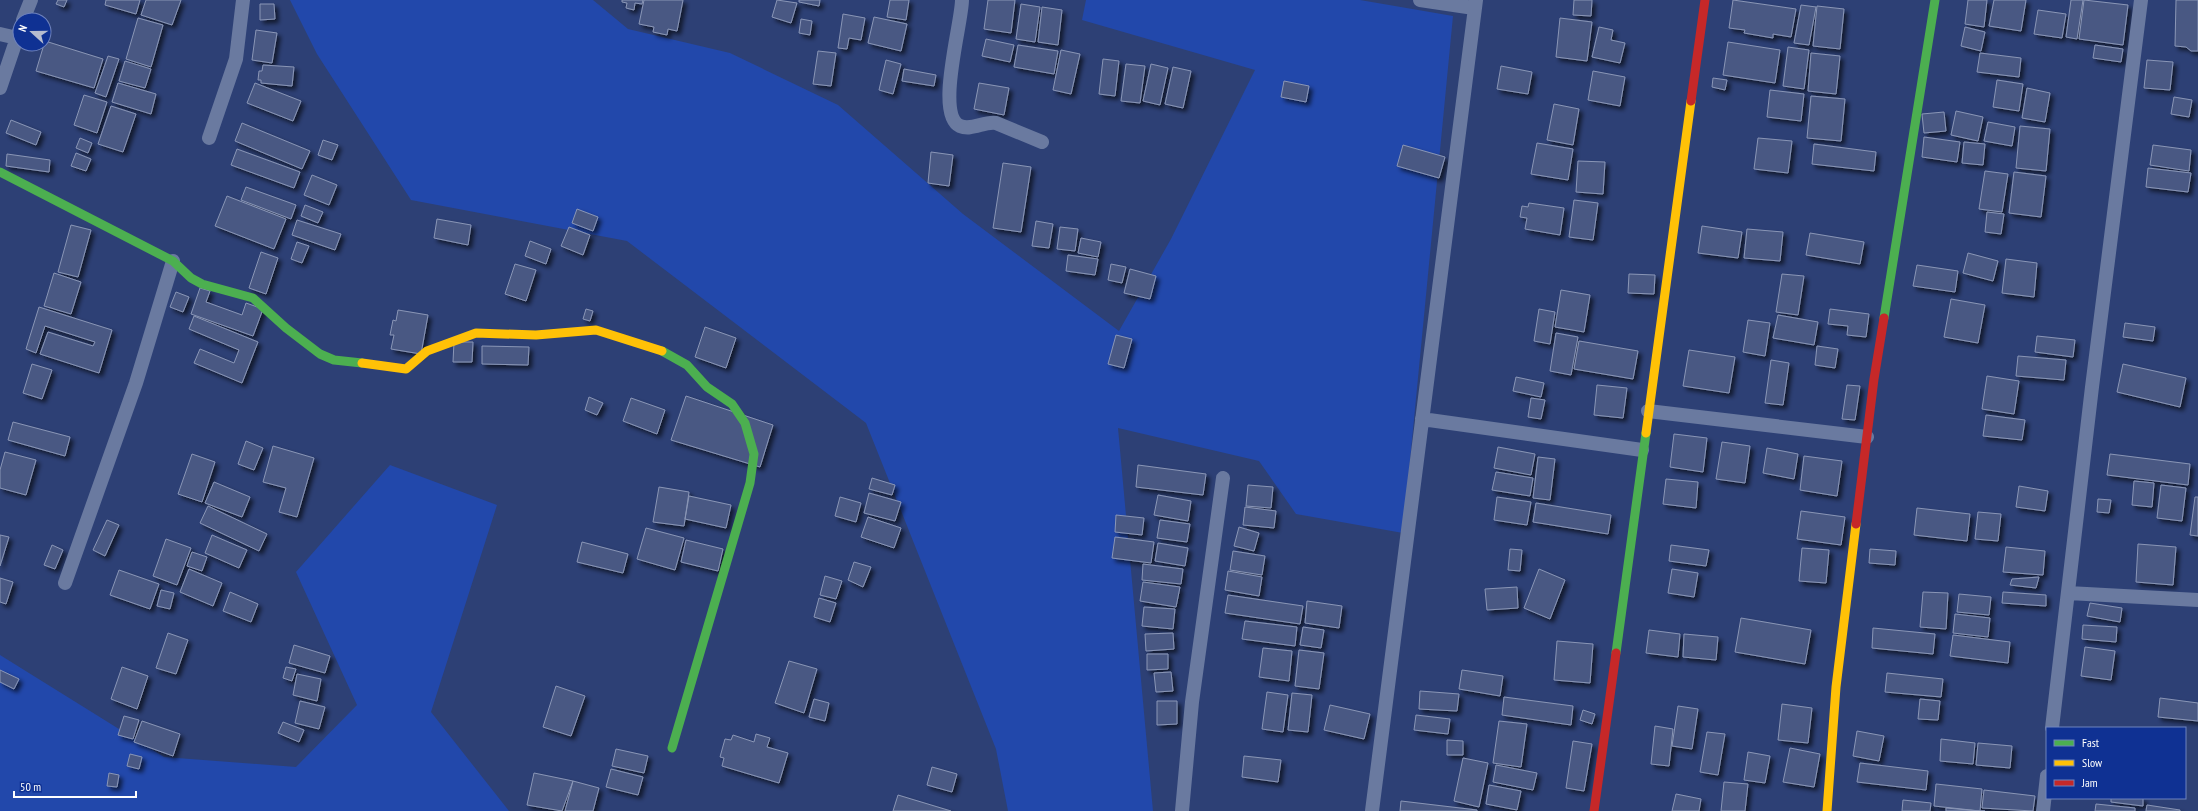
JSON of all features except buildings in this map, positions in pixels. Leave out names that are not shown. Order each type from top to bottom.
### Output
[{"type":"street","points":[[27,12],[31,0]]},
{"type":"street","points":[[209,138],[236,59],[243,0]]},
{"type":"street","points":[[962,0],[948,89],[953,119],[956,123],[967,128],[990,122],[996,123],[1042,142]]},
{"type":"street","points":[[1372,811],[1475,4],[1420,0]]},
{"type":"street","points":[[1594,811],[1642,450],[1705,0]]},
{"type":"street","points":[[1827,811],[1836,687],[1874,379],[1935,0]]},
{"type":"street","points":[[2052,727],[2092,387],[2141,0]]},
{"type":"street","points":[[0,34],[12,34]]},
{"type":"street","points":[[0,88],[12,52]]},
{"type":"street","points":[[0,172],[174,261],[191,278],[202,284],[243,294],[253,298],[286,328],[320,354],[334,360],[406,369],[427,351],[476,333],[536,335],[596,330],[658,349],[687,365],[707,387],[732,404],[745,423],[754,454],[750,483],[672,748]]},
{"type":"street","points":[[65,583],[136,383],[174,261]]},
{"type":"street","points":[[1648,411],[1867,437]]},
{"type":"street","points":[[1422,419],[1642,450]]},
{"type":"street","points":[[1182,811],[1192,702],[1223,478]]},
{"type":"street","points":[[2068,593],[2198,600]]},
{"type":"street","points":[[2043,811],[2046,785]]},
{"type":"shaded area","points":[[290,0],[593,0],[628,29],[730,53],[838,105],[963,214],[1119,331],[1171,239],[1255,70],[1082,20],[1086,0],[1360,0],[1453,16],[1403,533],[1296,514],[1259,461],[1118,428],[1153,811],[1008,811],[996,749],[866,423],[627,241],[411,200],[317,54]]},
{"type":"shaded area","points":[[390,465],[497,505],[431,712],[509,811],[0,811],[0,655],[164,757],[296,767],[357,705],[296,572]]},
{"type":"traffic: fast","points":[[1884,318],[1935,0]]},
{"type":"traffic: fast","points":[[0,172],[173,261],[191,278],[202,284],[253,298],[286,328],[320,354],[334,360],[362,363]]},
{"type":"traffic: fast","points":[[662,351],[687,365],[707,387],[732,404],[745,423],[754,454],[750,483],[672,748]]},
{"type":"traffic: fast","points":[[1616,653],[1646,433]]},
{"type":"traffic: slow","points":[[1646,433],[1691,101]]},
{"type":"traffic: slow","points":[[362,363],[406,369],[427,351],[476,333],[536,335],[596,330],[662,351]]},
{"type":"traffic: slow","points":[[1827,811],[1836,687],[1856,524]]},
{"type":"traffic: jam","points":[[1691,101],[1705,0]]},
{"type":"traffic: jam","points":[[1856,524],[1874,379],[1884,318]]},
{"type":"traffic: jam","points":[[1594,811],[1616,653]]}]
